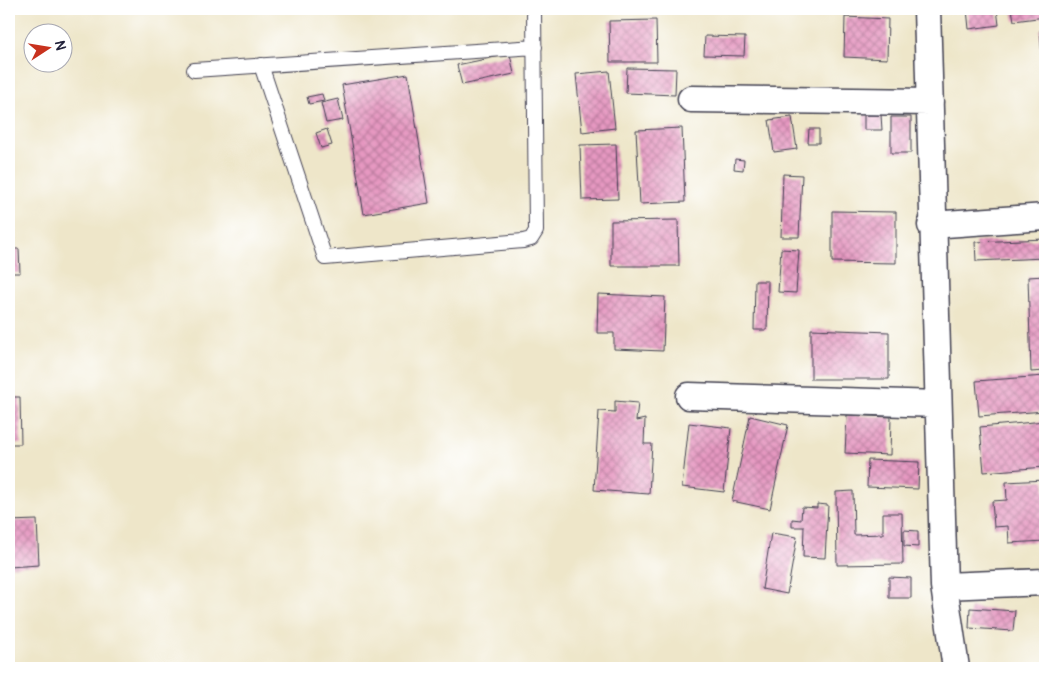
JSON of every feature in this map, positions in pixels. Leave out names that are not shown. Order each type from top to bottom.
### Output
[{"type":"street","points":[[926,9],[944,586],[956,668]]},
{"type":"street","points":[[691,99],[930,102]]},
{"type":"street","points":[[932,225],[1045,217]]},
{"type":"street","points":[[689,396],[938,404]]},
{"type":"street","points":[[944,586],[1045,582]]},
{"type":"lane","points":[[262,65],[325,258],[531,239],[536,230],[536,47],[534,9]]},
{"type":"lane","points":[[194,70],[536,47]]},
{"type":"building","points":[[967,9],[997,9],[999,25],[969,29]]},
{"type":"building","points":[[1012,9],[1045,9],[1045,17],[1014,21]]},
{"type":"building","points":[[845,17],[888,19],[887,59],[844,57]]},
{"type":"building","points":[[656,20],[657,62],[610,62],[609,21]]},
{"type":"building","points":[[1045,29],[1045,59],[1042,59],[1040,30]]},
{"type":"building","points":[[705,36],[745,37],[744,56],[704,55]]},
{"type":"building","points":[[510,54],[514,74],[462,85],[457,65]]},
{"type":"building","points":[[627,68],[676,69],[675,95],[626,93]]},
{"type":"building","points":[[609,71],[615,128],[582,132],[576,74]]},
{"type":"building","points":[[408,74],[429,203],[364,214],[342,85]]},
{"type":"building","points":[[322,94],[324,101],[309,104],[307,97]]},
{"type":"building","points":[[338,99],[343,120],[326,123],[321,103]]},
{"type":"building","points":[[864,115],[881,115],[882,130],[864,130]]},
{"type":"building","points":[[792,117],[797,149],[774,152],[769,120]]},
{"type":"building","points":[[891,117],[911,117],[911,153],[891,153]]},
{"type":"building","points":[[682,128],[685,202],[640,204],[636,130]]},
{"type":"building","points":[[327,129],[332,145],[321,148],[316,133]]},
{"type":"building","points":[[809,129],[819,129],[819,143],[808,143]]},
{"type":"building","points":[[616,144],[618,199],[582,200],[580,145]]},
{"type":"building","points":[[735,159],[744,160],[743,170],[734,169]]},
{"type":"building","points":[[783,174],[802,175],[799,237],[781,237]]},
{"type":"building","points":[[832,211],[896,212],[896,263],[832,262]]},
{"type":"building","points":[[678,220],[679,266],[611,266],[611,221]]},
{"type":"building","points":[[1045,239],[1045,258],[976,261],[975,242]]},
{"type":"building","points":[[9,249],[19,249],[20,273],[9,273]]},
{"type":"building","points":[[781,249],[799,250],[796,293],[778,292]]},
{"type":"building","points":[[1045,276],[1045,371],[1031,372],[1028,277]]},
{"type":"building","points":[[755,281],[768,281],[767,330],[754,330]]},
{"type":"building","points":[[598,294],[665,297],[663,351],[614,349],[614,333],[597,333]]},
{"type":"building","points":[[811,329],[889,332],[889,379],[811,379]]},
{"type":"building","points":[[1045,376],[1045,411],[979,416],[976,381]]},
{"type":"building","points":[[9,397],[20,397],[21,444],[9,444]]},
{"type":"building","points":[[615,401],[638,403],[636,421],[645,419],[644,444],[652,444],[649,494],[594,490],[599,411],[615,412]]},
{"type":"building","points":[[847,415],[891,417],[890,455],[845,453]]},
{"type":"building","points":[[750,416],[788,425],[770,509],[732,501]]},
{"type":"building","points":[[1045,421],[1045,467],[984,472],[980,427]]},
{"type":"building","points":[[689,423],[731,428],[724,492],[682,487]]},
{"type":"building","points":[[868,460],[919,462],[918,489],[867,487]]},
{"type":"building","points":[[1045,480],[1045,541],[1009,543],[1008,526],[994,527],[992,501],[1007,500],[1006,482]]},
{"type":"building","points":[[853,491],[854,535],[883,534],[883,513],[902,513],[903,564],[837,565],[836,492]]},
{"type":"building","points":[[817,504],[828,505],[825,558],[803,557],[804,527],[792,527],[792,519],[801,520],[802,507],[817,508]]},
{"type":"building","points":[[37,520],[39,565],[9,567],[9,521]]},
{"type":"building","points":[[904,530],[918,531],[918,547],[904,546]]},
{"type":"building","points":[[771,533],[797,537],[787,594],[762,589]]},
{"type":"building","points":[[889,577],[911,578],[911,598],[889,598]]},
{"type":"building","points":[[970,608],[1015,611],[1013,631],[969,628]]}]
